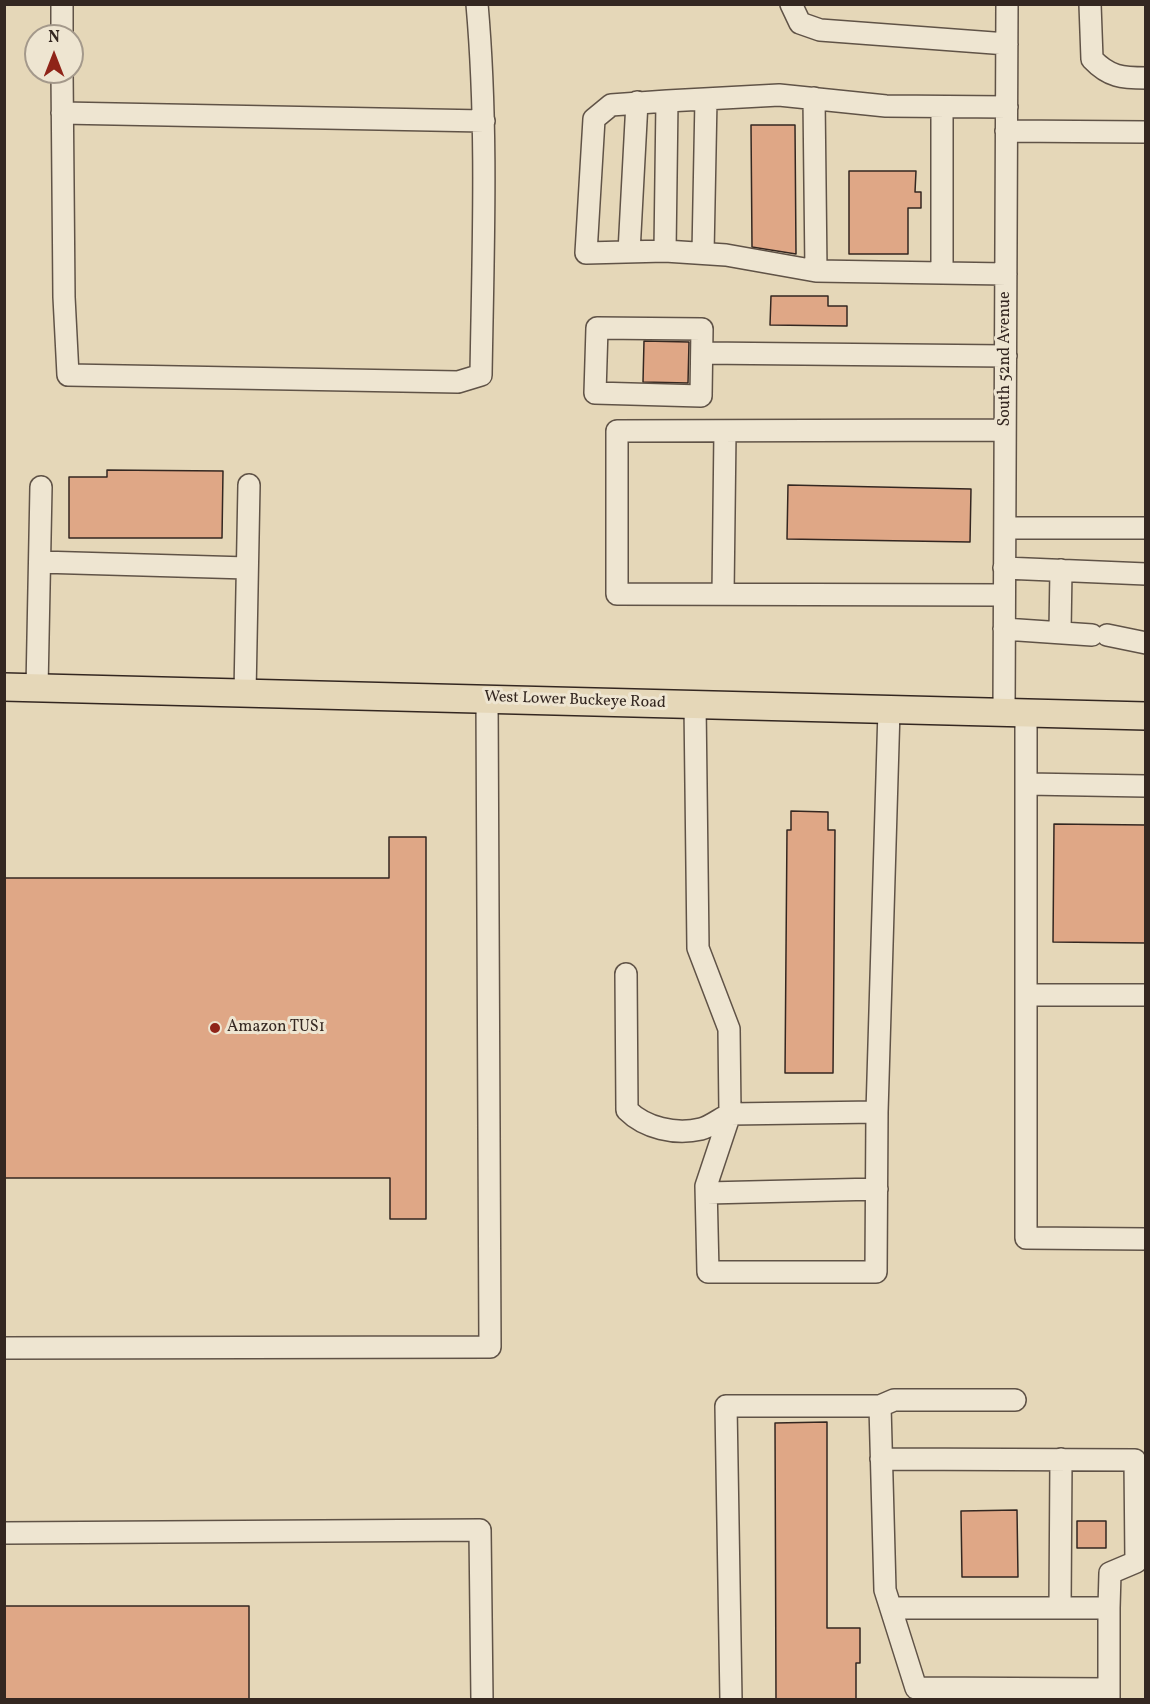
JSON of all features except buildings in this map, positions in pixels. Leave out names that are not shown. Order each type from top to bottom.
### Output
[{"type":"main road","name":"West Lower Buckeye Road","points":[[4,687],[1146,716]]},
{"type":"street","points":[[62,4],[62,24]]},
{"type":"street","points":[[62,84],[63,297],[68,375],[458,382],[481,375],[484,121],[477,4]]},
{"type":"street","points":[[791,4],[800,23],[820,30],[1007,44]]},
{"type":"street","name":"South 52nd Avenue","points":[[1007,4],[1004,629],[1027,784],[1026,1238],[1146,1239]]},
{"type":"street","points":[[1090,4],[1092,59],[1105,72],[1146,78]]},
{"type":"street","points":[[1006,274],[816,271],[703,253],[665,251],[586,253],[594,119],[611,105],[779,94],[886,106],[1007,107]]},
{"type":"street","points":[[814,98],[816,271]]},
{"type":"street","points":[[703,253],[706,99]]},
{"type":"street","points":[[665,251],[667,101]]},
{"type":"street","points":[[629,252],[637,102]]},
{"type":"street","points":[[942,107],[942,273]]},
{"type":"street","points":[[62,113],[484,121]]},
{"type":"street","points":[[1006,131],[1146,132]]},
{"type":"street","points":[[597,328],[702,329],[702,353],[701,396],[595,393],[597,328]]},
{"type":"street","points":[[702,353],[1006,356]]},
{"type":"street","points":[[1004,595],[617,594],[617,431],[1005,430]]},
{"type":"street","points":[[723,594],[725,432]]},
{"type":"street","points":[[245,693],[249,485]]},
{"type":"street","points":[[37,688],[41,487]]},
{"type":"street","points":[[1005,528],[1146,528]]},
{"type":"street","points":[[39,562],[247,568]]},
{"type":"street","points":[[1004,568],[1146,574]]},
{"type":"street","points":[[1060,632],[1061,570]]},
{"type":"street","points":[[1004,629],[1100,635],[1146,643]]},
{"type":"street","points":[[4,1348],[490,1347],[488,698]]},
{"type":"street","points":[[695,704],[698,948],[729,1029],[730,1114],[706,1193],[708,1272],[876,1272],[877,1112],[889,710]]},
{"type":"street","points":[[1027,784],[1146,786]]},
{"type":"street","points":[[626,974],[627,1110],[638,1122],[658,1129],[701,1129],[730,1114],[877,1112]]},
{"type":"street","points":[[1026,995],[1146,995]]},
{"type":"street","points":[[706,1193],[877,1189]]},
{"type":"street","points":[[731,1700],[726,1406],[880,1407],[894,1400],[1015,1400]]},
{"type":"street","points":[[880,1407],[881,1459],[885,1590],[915,1688],[1109,1694],[1110,1573],[1136,1562],[1135,1460],[881,1459]]},
{"type":"street","points":[[1060,1608],[1061,1459]]},
{"type":"street","points":[[4,1533],[480,1530],[482,1700]]},
{"type":"street","points":[[891,1608],[1109,1608]]},
{"type":"place","name":"Amazon TUS1","points":[[215,1028]]}]
